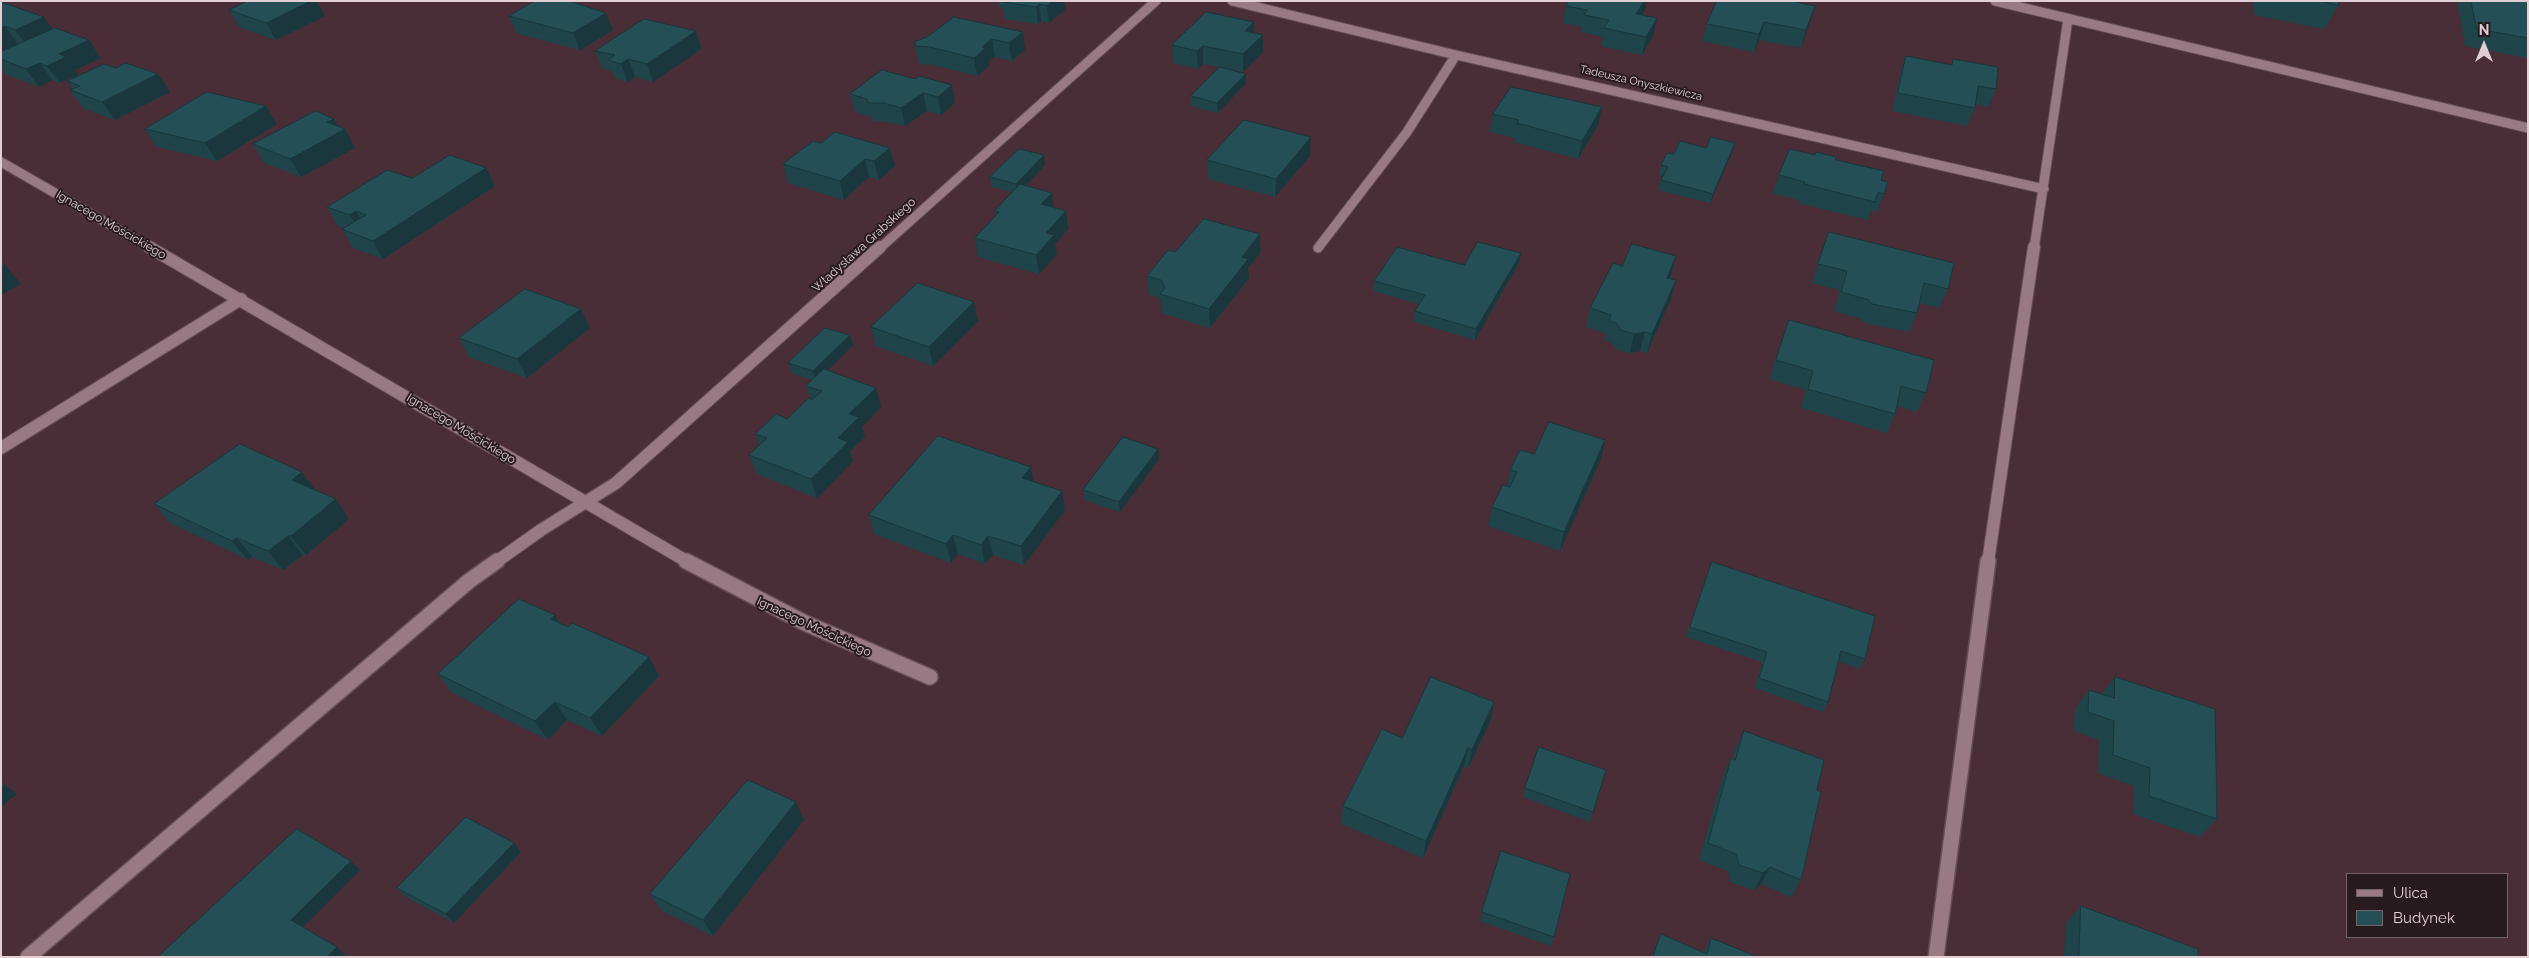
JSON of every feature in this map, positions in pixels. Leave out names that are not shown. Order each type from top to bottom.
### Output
[{"type":"street","name":"Władysława Grabskiego","points":[[28,957],[469,581],[541,530],[616,483],[1156,1]]},
{"type":"street","name":"Tadeusza Onyszkiewicza","points":[[1232,1],[1456,55],[2044,189]]},
{"type":"street","points":[[1996,1],[2528,128]]},
{"type":"street","points":[[1936,957],[1984,589],[2068,19]]},
{"type":"street","points":[[1318,248],[1407,132],[1456,55]]},
{"type":"street","name":"Ignacego Mościckiego","points":[[1,162],[241,299],[655,545],[795,619],[865,652],[930,677]]},
{"type":"street","points":[[1,448],[241,299]]},
{"type":"building","points":[[248,1],[311,1],[266,23],[229,10]]},
{"type":"building","points":[[535,1],[569,1],[606,13],[573,33],[509,16]]},
{"type":"building","points":[[1003,1],[1053,1],[1047,6],[1039,4],[1036,7]]},
{"type":"building","points":[[1569,1],[1644,1],[1636,14],[1657,18],[1646,37],[1604,28],[1609,20],[1584,15],[1587,10],[1566,6]]},
{"type":"building","points":[[1717,1],[1791,1],[1815,6],[1806,30],[1764,22],[1759,34],[1707,24]]},
{"type":"building","points":[[2320,1],[2338,1],[2339,5]]},
{"type":"building","points":[[2471,1],[2528,1],[2528,38],[2477,29]]},
{"type":"building","points":[[1,2],[44,17],[15,30],[5,26],[1,28]]},
{"type":"building","points":[[1206,12],[1254,22],[1245,31],[1263,35],[1243,54],[1203,46],[1197,51],[1172,45]]},
{"type":"building","points":[[954,17],[1023,32],[1009,43],[992,39],[982,47],[986,48],[974,58],[930,47],[916,46],[914,42],[927,37]]},
{"type":"building","points":[[644,19],[696,31],[647,64],[628,59],[621,64],[608,60],[615,55],[595,51]]},
{"type":"building","points":[[55,28],[89,40],[59,54],[66,57],[47,66],[40,63],[26,69],[1,59],[1,52]]},
{"type":"building","points":[[1906,56],[1952,65],[1953,59],[1998,67],[1996,89],[1978,86],[1975,108],[1898,93]]},
{"type":"building","points":[[126,63],[158,74],[102,102],[70,90],[80,86],[67,81],[104,64],[116,68]]},
{"type":"building","points":[[1220,67],[1246,74],[1217,103],[1191,96]]},
{"type":"building","points":[[882,70],[915,79],[919,76],[952,85],[938,97],[923,93],[901,108],[884,103],[868,103],[867,99],[850,94]]},
{"type":"building","points":[[1511,87],[1602,107],[1582,141],[1517,123],[1519,120],[1493,114]]},
{"type":"building","points":[[207,92],[266,106],[205,143],[145,129]]},
{"type":"building","points":[[316,111],[334,119],[327,122],[345,129],[290,159],[253,144]]},
{"type":"building","points":[[1244,120],[1311,137],[1276,179],[1207,160]]},
{"type":"building","points":[[835,132],[890,148],[874,161],[865,159],[840,181],[783,164],[813,141],[821,143]]},
{"type":"building","points":[[1711,137],[1735,143],[1713,194],[1661,180],[1668,167],[1661,165],[1667,153],[1674,154],[1680,141],[1706,148]]},
{"type":"building","points":[[1019,149],[1044,155],[1016,184],[990,177]]},
{"type":"building","points":[[1790,149],[1815,155],[1816,152],[1836,157],[1836,160],[1884,171],[1881,180],[1888,182],[1884,194],[1878,192],[1875,202],[1804,184],[1805,182],[1779,175]]},
{"type":"building","points":[[450,155],[486,168],[373,241],[342,229],[366,215],[356,211],[350,215],[327,207],[387,170],[412,178]]},
{"type":"building","points":[[1020,184],[1052,193],[1041,204],[1066,211],[1046,233],[1054,235],[1036,255],[975,238],[999,212],[995,211]]},
{"type":"building","points":[[1204,219],[1260,234],[1242,257],[1248,259],[1209,309],[1160,294],[1165,288],[1161,280],[1147,276],[1168,250],[1175,252]]},
{"type":"building","points":[[1829,232],[1954,263],[1948,289],[1924,283],[1917,313],[1872,304],[1869,300],[1841,292],[1847,271],[1818,264]]},
{"type":"building","points":[[1478,242],[1521,253],[1476,329],[1415,311],[1425,295],[1374,281],[1397,247],[1464,265]]},
{"type":"building","points":[[1632,244],[1676,256],[1667,278],[1676,280],[1652,334],[1645,332],[1634,334],[1621,330],[1616,323],[1609,321],[1611,315],[1590,308],[1613,263],[1622,266]]},
{"type":"building","points":[[918,283],[974,302],[929,347],[871,327]]},
{"type":"building","points":[[525,289],[581,309],[517,359],[459,338]]},
{"type":"building","points":[[1789,320],[1934,360],[1926,393],[1901,386],[1895,414],[1808,389],[1813,371],[1776,360]]},
{"type":"building","points":[[825,328],[850,335],[813,371],[788,363]]},
{"type":"building","points":[[824,369],[876,388],[849,414],[859,417],[838,438],[848,442],[811,479],[749,455],[767,438],[755,434],[776,414],[787,419],[809,398],[812,400],[822,391],[806,386]]},
{"type":"building","points":[[1549,422],[1605,440],[1564,532],[1492,507],[1503,485],[1510,487],[1517,472],[1510,470],[1520,450],[1534,454]]},
{"type":"building","points":[[938,436],[1031,467],[1022,478],[1062,491],[1021,546],[988,536],[981,545],[953,535],[946,544],[869,515]]},
{"type":"building","points":[[1123,437],[1158,449],[1119,502],[1083,490]]},
{"type":"building","points":[[240,444],[302,472],[292,480],[336,499],[291,536],[288,536],[268,551],[237,538],[232,541],[154,504]]},
{"type":"building","points":[[1712,562],[1875,616],[1865,659],[1841,651],[1828,702],[1759,678],[1767,652],[1690,627]]},
{"type":"building","points":[[519,599],[555,615],[551,619],[568,627],[572,623],[649,657],[590,718],[555,702],[535,721],[438,674]]},
{"type":"building","points":[[1431,677],[1494,702],[1472,750],[1468,748],[1426,841],[1343,806],[1382,729],[1402,738]]},
{"type":"building","points":[[2115,677],[2215,709],[2217,819],[2149,796],[2150,768],[2113,755],[2114,721],[2088,712],[2089,690],[2114,698]]},
{"type":"building","points":[[1744,731],[1824,760],[1817,790],[1821,792],[1801,880],[1770,867],[1763,873],[1739,865],[1736,854],[1708,843],[1731,758],[1735,760]]},
{"type":"building","points":[[1539,747],[1606,770],[1593,812],[1525,788]]},
{"type":"building","points":[[748,780],[796,802],[703,920],[650,894]]},
{"type":"building","points":[[466,817],[514,843],[446,914],[397,888]]},
{"type":"building","points":[[297,829],[351,861],[291,920],[337,947],[327,957],[162,957],[160,955]]},
{"type":"building","points":[[1501,851],[1570,874],[1554,937],[1482,912]]},
{"type":"building","points":[[2081,906],[2198,949],[2198,957],[2079,957]]},
{"type":"building","points":[[1661,934],[1707,954],[1711,938],[1758,957],[1653,957]]}]
